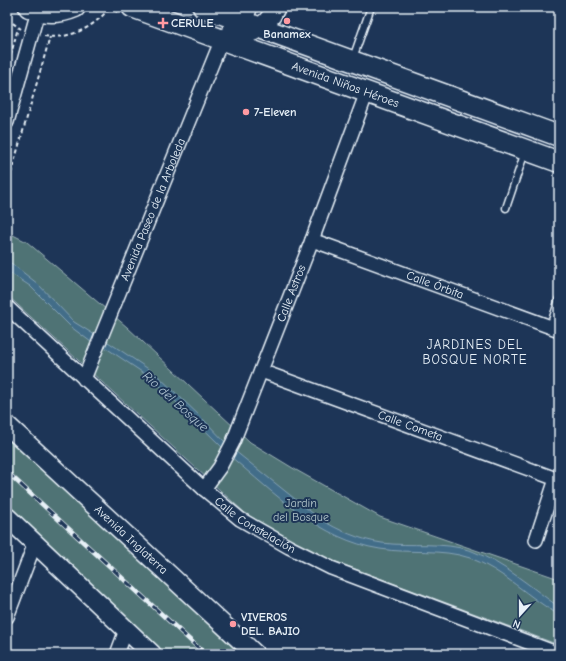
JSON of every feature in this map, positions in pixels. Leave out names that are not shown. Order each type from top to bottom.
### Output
[{"type":"main road","points":[[33,9],[51,13],[65,11],[75,7]]},
{"type":"main road","name":"Avenida Niños Héroes","points":[[132,7],[559,162]]},
{"type":"main road","name":"Avenida Niños Héroes","points":[[203,7],[250,19],[352,61],[559,136]]},
{"type":"street","name":"Avenida Paseo de la Arboleda","points":[[84,379],[222,40],[250,19],[272,15],[276,7]]},
{"type":"street","points":[[7,122],[33,9]]},
{"type":"street","name":"Calle Astros","points":[[204,489],[220,467],[233,442],[312,240],[367,92]]},
{"type":"street","name":"Calle Órbita","points":[[312,240],[554,328]]},
{"type":"street","name":"Calle Constelación","points":[[7,307],[204,489],[240,519],[325,565],[559,654]]},
{"type":"street","name":"Calle Cometa","points":[[261,372],[558,479]]},
{"type":"street","name":"Avenida Inglaterra","points":[[7,425],[255,654]]},
{"type":"street","points":[[536,540],[558,479]]},
{"type":"street","points":[[7,517],[152,654]]},
{"type":"street","points":[[7,617],[35,543]]},
{"type":"street","points":[[117,654],[126,630]]},
{"type":"lane","points":[[352,61],[371,7]]},
{"type":"lane","points":[[506,208],[526,150]]},
{"type":"lane","points":[[554,328],[559,299]]},
{"type":"path","points":[[7,69],[18,28]]},
{"type":"path","points":[[7,187],[50,37]]},
{"type":"green space","name":"Jardin del Bosque","points":[[7,232],[27,242],[127,327],[250,442],[296,470],[380,517],[559,579],[559,645],[323,557],[283,538],[245,513],[7,295]]},
{"type":"green space","points":[[7,436],[243,654],[163,654],[7,509]]},
{"type":"water","points":[[7,260],[38,284],[74,322],[95,335],[96,340],[91,342],[71,327],[30,286],[7,271]]},
{"type":"water","name":"Rio del Bosque","points":[[108,342],[156,374],[228,445],[226,451],[154,380],[106,348],[102,343]]},
{"type":"water","points":[[235,451],[320,519],[334,527],[357,537],[374,542],[450,546],[472,551],[495,562],[528,584],[559,607],[559,615],[505,577],[482,563],[470,558],[448,553],[380,549],[358,544],[318,526],[282,500],[230,456]]},
{"type":"railway","points":[[7,472],[205,654]]},
{"type":"place","name":"Banamex","points":[[287,21]]},
{"type":"place","name":"CERULE","points":[[163,23]]},
{"type":"place","name":"7-Eleven","points":[[246,112]]},
{"type":"place","name":"VIVEROS DEL. BAJIO","points":[[233,624]]},
{"type":"district","name":"JARDINES DEL BOSQUE NORTE","points":[[475,352]]}]
